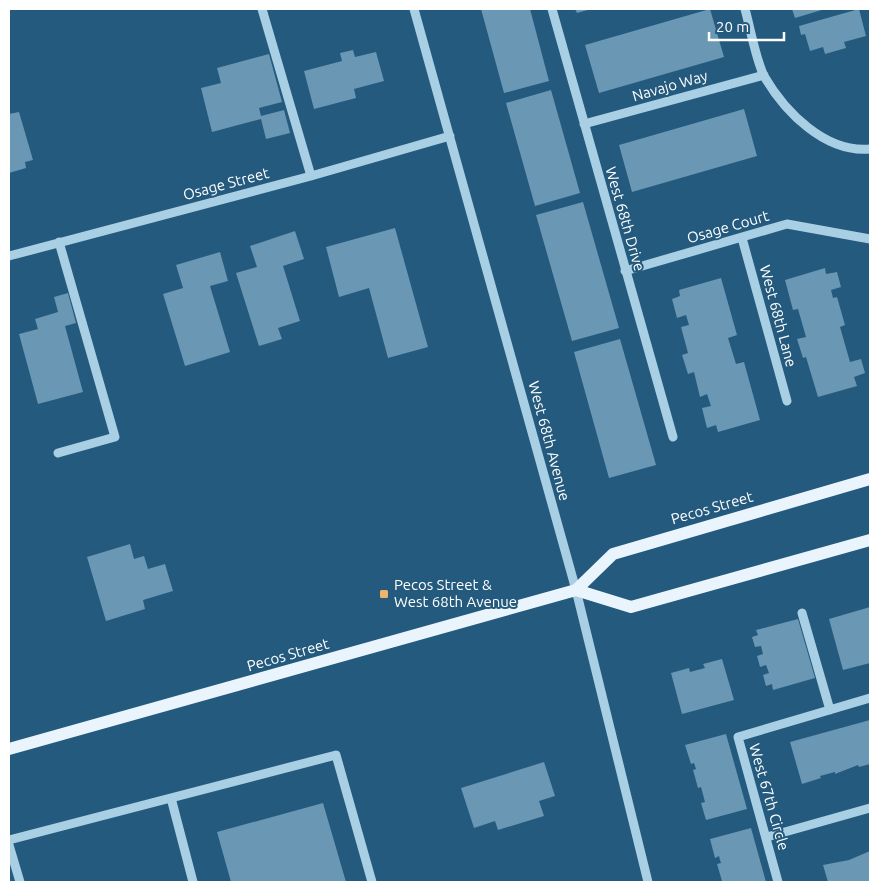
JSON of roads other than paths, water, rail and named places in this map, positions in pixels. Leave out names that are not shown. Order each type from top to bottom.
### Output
[{"type":"main road","name":"Pecos Street","points":[[9,750],[576,590],[613,554],[870,479]]},
{"type":"main road","points":[[576,590],[631,607],[870,540]]},
{"type":"street","points":[[262,9],[311,176]]},
{"type":"street","name":"West 68th Avenue","points":[[414,9],[576,590],[648,882]]},
{"type":"street","name":"West 68th Drive","points":[[552,9],[673,437]]},
{"type":"street","points":[[745,9],[764,75],[797,120],[829,140],[858,150],[870,149]]},
{"type":"street","name":"Navajo Way","points":[[584,124],[764,75]]},
{"type":"street","name":"Osage Street","points":[[9,256],[311,176],[450,136]]},
{"type":"street","name":"Osage Court","points":[[625,271],[786,224],[870,239]]},
{"type":"street","name":"West 68th Lane","points":[[742,238],[787,401]]},
{"type":"street","points":[[58,453],[115,437],[59,242]]},
{"type":"street","points":[[802,613],[830,710]]},
{"type":"street","name":"West 67th Circle","points":[[778,882],[738,737],[870,698]]},
{"type":"street","points":[[9,840],[336,755],[372,882]]},
{"type":"street","points":[[171,798],[193,882]]},
{"type":"street","points":[[766,837],[870,808]]},
{"type":"street","points":[[9,845],[20,882]]},
{"type":"place","name":"Pecos Street & West 68th Avenue","points":[[384,594]]}]
